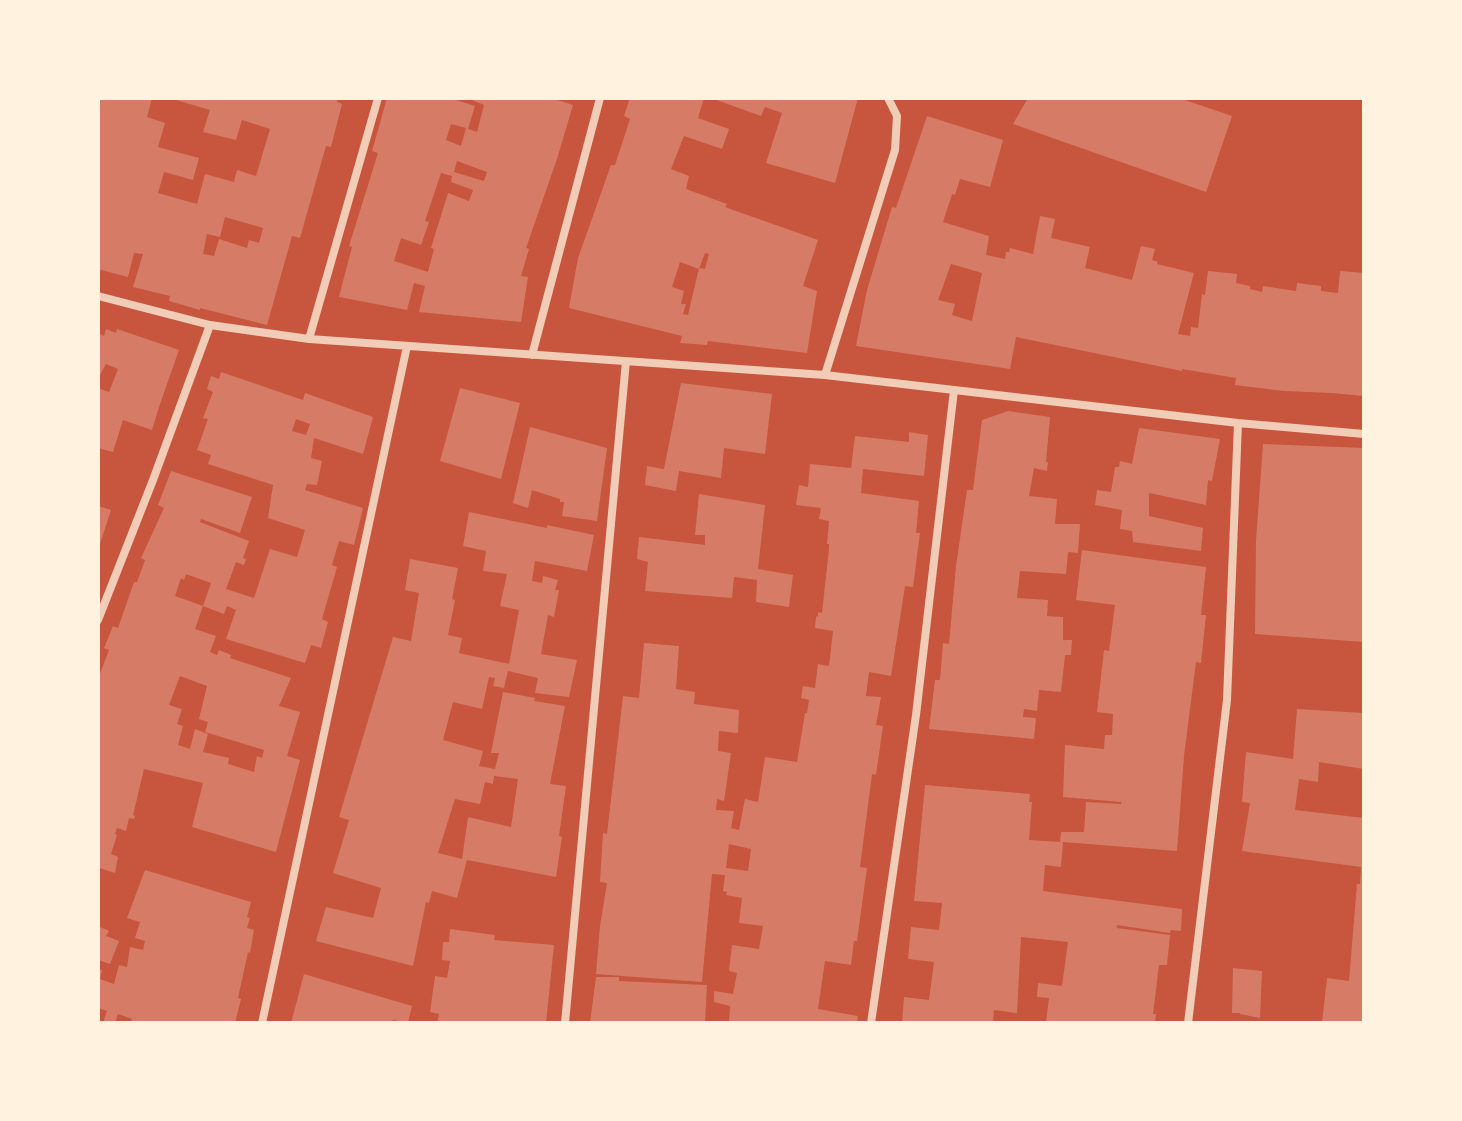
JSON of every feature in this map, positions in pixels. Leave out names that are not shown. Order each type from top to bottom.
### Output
[{"type":"street","points":[[309,339],[378,98]]},
{"type":"street","points":[[532,355],[600,98]]},
{"type":"street","points":[[825,375],[895,150],[897,116],[888,98]]},
{"type":"street","points":[[98,296],[210,325],[309,339],[825,375],[1238,423],[1364,434]]},
{"type":"street","points":[[98,620],[210,325]]},
{"type":"street","points":[[262,1023],[407,346]]},
{"type":"street","points":[[565,1023],[626,361]]},
{"type":"street","points":[[871,1023],[916,715],[954,390]]},
{"type":"street","points":[[1188,1023],[1227,700],[1238,423]]},
{"type":"building","points":[[98,98],[152,98],[147,117],[165,123],[158,147],[199,158],[193,180],[164,172],[158,193],[197,204],[205,174],[234,182],[237,170],[256,176],[270,129],[242,120],[236,140],[203,132],[210,110],[170,98],[338,98],[337,102],[342,104],[331,147],[326,146],[300,238],[292,236],[267,325],[200,310],[169,301],[170,296],[133,287],[143,254],[134,253],[128,277],[98,269]],"holes":[[[225,217],[263,228],[259,243],[249,240],[247,248],[219,239],[214,256],[203,254],[207,234],[220,237]]]},
{"type":"building","points":[[387,98],[450,98],[475,106],[468,129],[477,132],[484,105],[473,98],[551,98],[573,105],[526,248],[529,249],[521,276],[528,277],[521,322],[419,312],[425,286],[414,283],[407,310],[339,297],[352,247],[349,246],[378,153],[372,151]],"holes":[[[451,124],[466,128],[461,146],[446,140]],[[457,161],[487,172],[484,181],[454,172]],[[441,173],[452,176],[451,182],[473,190],[469,201],[448,193],[431,248],[434,249],[428,272],[394,261],[401,238],[421,245],[429,222],[425,221]]]},
{"type":"building","points":[[630,98],[704,98],[698,118],[729,129],[722,149],[684,136],[671,169],[689,176],[686,189],[727,204],[725,207],[818,240],[803,286],[817,291],[807,353],[708,341],[707,345],[680,343],[682,336],[569,308],[578,258],[630,119],[624,116]],"holes":[[[705,253],[709,254],[705,269],[699,268]],[[680,262],[699,269],[688,315],[683,314],[686,304],[681,304],[684,291],[672,287]]]},
{"type":"building","points":[[711,98],[858,98],[835,183],[766,163],[782,113],[765,107],[761,116]]},
{"type":"building","points":[[1028,98],[1179,98],[1232,116],[1206,192],[1013,124]]},
{"type":"building","points":[[927,116],[1003,140],[990,187],[960,179],[943,222],[989,236],[986,255],[1005,259],[1010,248],[1033,254],[1040,216],[1055,219],[1051,238],[1090,247],[1085,268],[1132,280],[1141,246],[1155,249],[1152,260],[1157,264],[1194,273],[1178,334],[1190,336],[1191,327],[1198,328],[1208,271],[1237,274],[1236,283],[1262,292],[1263,286],[1296,291],[1297,283],[1321,286],[1321,291],[1338,293],[1340,271],[1364,273],[1364,396],[1235,385],[1236,378],[1182,371],[1016,337],[1010,369],[856,346],[867,290],[892,207],[896,208]],"holes":[[[951,264],[982,273],[972,321],[952,315],[955,304],[938,300]]]},
{"type":"building","points":[[106,329],[116,333],[117,329],[179,350],[152,430],[123,420],[113,452],[98,448],[98,388],[109,392],[118,369],[106,364],[98,379],[98,333],[104,336]]},
{"type":"building","points":[[221,372],[303,400],[305,393],[373,417],[363,454],[314,438],[311,458],[322,461],[317,485],[307,484],[305,490],[363,508],[354,545],[339,541],[332,565],[337,567],[322,619],[328,622],[321,648],[311,645],[305,663],[226,639],[236,610],[227,606],[224,614],[203,606],[195,629],[216,636],[210,652],[217,655],[219,650],[231,655],[230,658],[291,678],[279,706],[300,712],[287,756],[300,760],[276,852],[192,827],[203,783],[144,769],[134,819],[129,818],[126,831],[117,828],[115,834],[111,854],[118,857],[115,873],[100,868],[98,874],[98,679],[109,650],[104,648],[113,626],[118,628],[145,560],[141,558],[164,508],[158,505],[171,471],[252,497],[240,533],[201,519],[200,522],[249,541],[243,558],[246,559],[244,565],[236,562],[226,589],[254,598],[270,549],[297,557],[305,530],[268,518],[273,485],[208,464],[211,455],[197,450],[208,419],[203,418],[213,392],[207,389],[211,376],[219,379]],"holes":[[[296,419],[310,424],[306,435],[292,431]],[[186,574],[211,583],[203,606],[175,596],[181,578],[184,580]],[[180,676],[207,686],[199,719],[208,722],[205,732],[264,750],[262,758],[257,756],[254,772],[228,764],[229,758],[203,752],[208,734],[195,729],[190,749],[178,745],[183,726],[177,724],[182,709],[169,705]]]},
{"type":"building","points":[[681,383],[772,394],[765,454],[724,448],[721,478],[679,471],[676,491],[645,485],[647,466],[664,469]]},
{"type":"building","points":[[460,388],[520,403],[501,479],[440,461]]},
{"type":"building","points":[[1008,411],[1050,417],[1047,471],[1034,468],[1029,496],[1057,499],[1055,524],[1080,524],[1078,553],[1068,552],[1066,574],[1020,571],[1017,598],[1048,600],[1047,616],[1063,617],[1063,640],[1072,640],[1071,655],[1065,655],[1061,692],[1039,690],[1037,711],[1024,709],[1023,717],[1036,718],[1034,739],[929,729],[935,680],[940,680],[943,643],[949,644],[967,490],[973,490],[982,420]]},
{"type":"building","points":[[530,427],[607,448],[597,521],[562,516],[564,502],[532,490],[528,508],[513,503]]},
{"type":"building","points":[[1139,428],[1220,439],[1212,481],[1208,480],[1206,505],[1149,493],[1149,516],[1203,528],[1201,551],[1133,542],[1132,531],[1120,529],[1122,510],[1095,505],[1097,490],[1111,492],[1115,467],[1119,467],[1120,461],[1132,464]]},
{"type":"building","points":[[909,432],[928,435],[924,476],[863,469],[861,493],[919,501],[916,533],[920,533],[913,587],[905,586],[891,676],[869,672],[866,696],[881,697],[876,725],[883,726],[876,775],[872,774],[860,867],[867,868],[857,941],[854,941],[851,965],[825,961],[818,1009],[858,1016],[857,1023],[729,1022],[730,1006],[714,1002],[714,991],[733,994],[737,973],[729,971],[732,945],[759,949],[763,926],[739,923],[742,898],[726,895],[727,892],[723,891],[725,875],[712,874],[702,982],[596,974],[607,883],[600,882],[603,833],[607,834],[623,696],[639,698],[644,643],[679,646],[676,689],[695,692],[694,704],[739,710],[738,733],[719,731],[718,751],[731,753],[724,801],[717,799],[716,810],[734,811],[731,828],[739,830],[745,799],[758,802],[765,757],[797,762],[809,700],[801,698],[803,686],[815,688],[818,664],[829,666],[833,631],[815,628],[816,616],[818,612],[822,613],[829,521],[819,519],[821,508],[796,505],[799,485],[808,487],[810,464],[851,468],[855,436],[909,442]],"holes":[[[729,844],[751,849],[748,871],[726,868]]]},
{"type":"building","points":[[1263,444],[1364,448],[1364,642],[1255,634],[1256,541]]},
{"type":"building","points":[[699,494],[765,505],[758,569],[793,575],[789,607],[756,602],[757,580],[734,577],[732,598],[645,591],[648,562],[637,559],[639,537],[705,545],[705,535],[695,535]]},
{"type":"building","points":[[98,506],[111,510],[99,547],[98,547]]},
{"type":"building","points":[[469,512],[594,535],[587,571],[535,561],[532,581],[542,583],[543,576],[558,580],[554,617],[548,615],[541,654],[577,660],[569,697],[535,693],[538,678],[508,671],[504,688],[493,686],[495,678],[489,677],[482,709],[453,702],[443,740],[483,751],[479,766],[495,769],[499,753],[491,753],[503,692],[565,706],[550,784],[566,786],[559,836],[562,837],[556,877],[467,860],[457,898],[432,891],[429,903],[426,902],[413,966],[316,941],[326,907],[373,918],[381,888],[333,873],[349,820],[339,817],[393,637],[411,641],[419,593],[405,590],[410,559],[458,568],[448,635],[462,638],[459,653],[509,664],[519,610],[500,606],[507,574],[483,571],[486,551],[463,546]],"holes":[[[494,776],[518,779],[511,827],[468,817],[462,859],[438,853],[455,799],[480,804],[485,782],[493,784]]]},
{"type":"building","points":[[1082,550],[1206,567],[1201,615],[1206,615],[1201,663],[1196,662],[1184,756],[1177,851],[1063,842],[1061,867],[1045,865],[1043,891],[1182,909],[1181,931],[1171,930],[1170,933],[1117,925],[1117,928],[1170,935],[1167,965],[1159,965],[1153,1014],[1156,1014],[1155,1023],[1046,1023],[1049,998],[1037,997],[1038,983],[1062,986],[1068,942],[1021,937],[1017,1013],[994,1010],[993,1023],[902,1023],[904,997],[929,1000],[934,962],[908,959],[911,927],[939,930],[942,903],[914,901],[925,785],[1030,794],[1029,840],[1060,842],[1061,832],[1084,832],[1086,802],[1121,804],[1063,797],[1065,745],[1104,749],[1105,735],[1112,735],[1113,714],[1097,712],[1104,650],[1109,651],[1115,605],[1076,600]]},
{"type":"building","points":[[1297,709],[1364,713],[1364,769],[1319,762],[1318,782],[1299,779],[1295,810],[1364,818],[1364,1023],[1322,1023],[1327,978],[1349,981],[1361,867],[1242,851],[1250,803],[1242,802],[1246,752],[1293,759]]},
{"type":"building","points":[[145,870],[251,902],[247,928],[254,930],[235,1023],[130,1023],[132,1019],[118,1014],[115,1023],[103,1023],[107,1011],[98,1008],[98,969],[102,970],[100,979],[114,984],[119,965],[127,967],[130,947],[143,950],[145,941],[135,938],[140,922],[127,918]]},
{"type":"building","points":[[98,926],[109,931],[106,936],[119,941],[110,964],[98,960]]},
{"type":"building","points":[[450,929],[495,935],[494,940],[554,945],[546,1023],[437,1023],[439,1014],[430,1012],[435,976],[447,978],[450,961],[442,960],[443,942],[449,942]]},
{"type":"building","points":[[1233,968],[1262,971],[1260,1018],[1232,1013]]},
{"type":"building","points":[[304,974],[412,1006],[408,1023],[393,1020],[392,1023],[291,1023]]},
{"type":"building","points":[[596,977],[707,985],[705,1023],[590,1023]]}]
